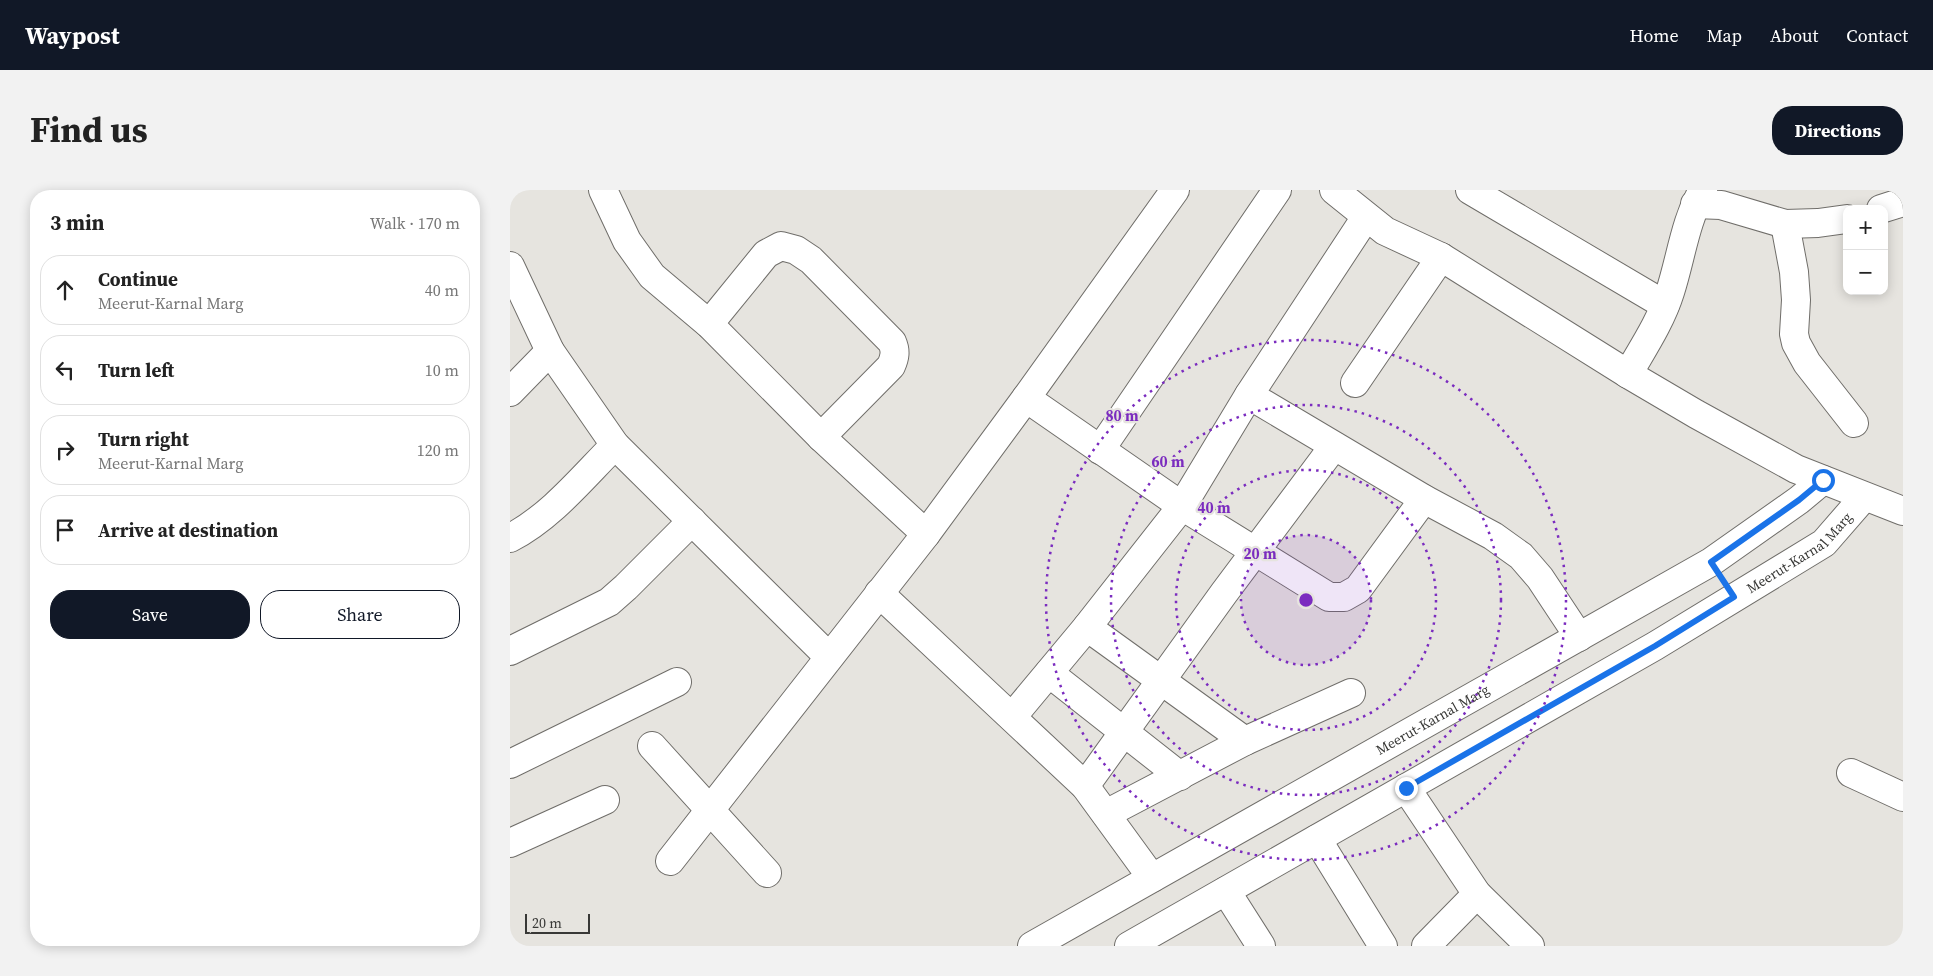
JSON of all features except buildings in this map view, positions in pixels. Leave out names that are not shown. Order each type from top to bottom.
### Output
[{"type":"street","points":[[603,190],[627,241],[652,276],[709,324],[821,438],[926,534]]},
{"type":"street","points":[[670,861],[926,534],[1175,190]]},
{"type":"street","points":[[1100,450],[1277,190]]},
{"type":"street","points":[[1334,190],[1385,231],[1441,257],[1628,374],[1788,464],[1864,497],[1903,511]]},
{"type":"street","points":[[1470,190],[1665,305]]},
{"type":"street","points":[[1628,374],[1665,305],[1680,259],[1694,196],[1785,224],[1818,223],[1843,220]]},
{"type":"street","points":[[1888,207],[1903,202]]},
{"type":"street","points":[[1012,717],[1087,627],[1182,506],[1249,395],[1366,217]]},
{"type":"street","points":[[1785,224],[1796,300],[1794,334],[1796,343],[1807,363],[1854,423]]},
{"type":"street","points":[[709,324],[766,254],[781,246],[796,250],[811,260],[892,342],[895,349],[894,358],[884,375],[821,438]]},
{"type":"street","points":[[1356,383],[1441,257]]},
{"type":"street","points":[[510,266],[550,351],[615,445],[828,658]]},
{"type":"street","points":[[510,392],[550,351]]},
{"type":"street","points":[[1249,395],[1424,499],[1493,536],[1521,556],[1540,578],[1579,637]]},
{"type":"street","points":[[1026,398],[1182,506],[1329,597],[1344,597],[1358,589],[1424,499]]},
{"type":"street","points":[[510,538],[523,531],[546,513],[615,445]]},
{"type":"street","points":[[1085,786],[1334,446]]},
{"type":"street","name":"Meerut-Karnal Marg","points":[[1032,946],[1711,562],[1799,500],[1823,480]]},
{"type":"street","name":"Meerut-Karnal Marg","points":[[1129,946],[1159,939],[1226,891],[1655,646],[1824,543],[1864,497]]},
{"type":"street","points":[[510,651],[609,602],[692,521]]},
{"type":"street","points":[[1711,562],[1734,597]]},
{"type":"street","points":[[879,593],[1085,786],[1152,878]]},
{"type":"street","points":[[1087,627],[1246,741]]},
{"type":"street","points":[[1049,673],[1180,776]]},
{"type":"street","points":[[510,764],[677,682]]},
{"type":"street","points":[[1106,814],[1246,741],[1351,693]]},
{"type":"street","points":[[652,746],[767,873]]},
{"type":"street","points":[[1851,773],[1903,796]]},
{"type":"street","points":[[1406,788],[1477,894],[1530,946]]},
{"type":"street","points":[[510,843],[605,800]]},
{"type":"street","points":[[1317,839],[1383,946]]},
{"type":"street","points":[[1226,891],[1262,946]]},
{"type":"street","points":[[1426,946],[1477,894]]},
{"type":"route","points":[[1406,788],[1655,646],[1734,597],[1711,562],[1799,500],[1823,480]]}]
